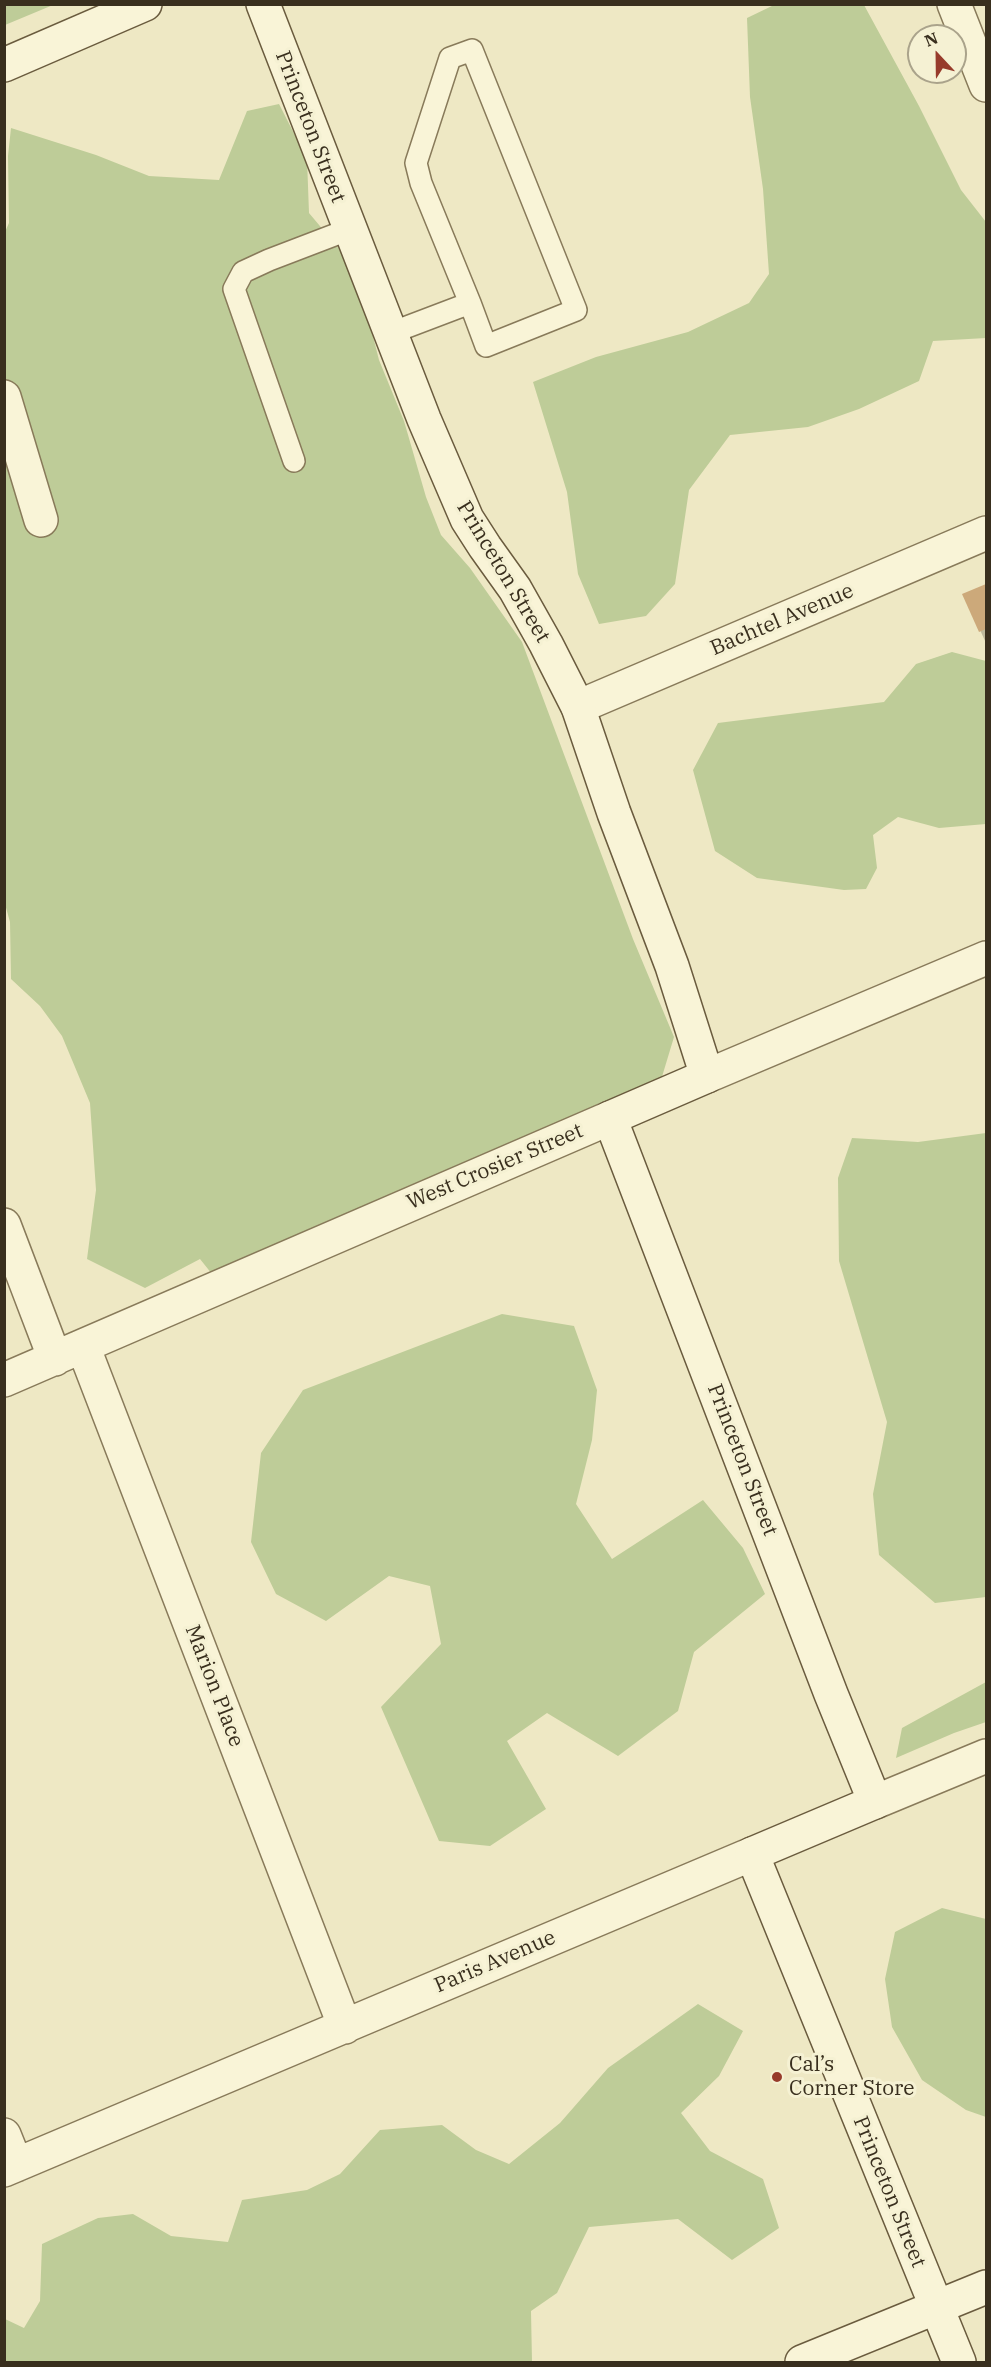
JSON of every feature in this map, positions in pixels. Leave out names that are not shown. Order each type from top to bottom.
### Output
[{"type":"street","points":[[4,65],[146,4]]},
{"type":"street","name":"Princeton Street","points":[[263,4],[391,333],[467,519],[484,548],[515,589],[578,707],[614,813],[672,966],[707,1076]]},
{"type":"street","points":[[954,4],[987,85]]},
{"type":"street","points":[[4,397],[41,520]]},
{"type":"street","name":"Bachtel Avenue","points":[[578,707],[987,533]]},
{"type":"street","name":"West Crosier Street","points":[[4,1380],[707,1076],[987,958]]},
{"type":"street","name":"Princeton Street","points":[[610,1118],[875,1802]]},
{"type":"street","name":"Marion Place","points":[[4,1225],[69,1352],[345,2027]]},
{"type":"street","name":"Paris Avenue","points":[[10,2167],[987,1756]]},
{"type":"street","name":"Princeton Street","points":[[752,1854],[958,2362]]},
{"type":"street","points":[[4,2135],[10,2167]]},
{"type":"street","points":[[802,2362],[987,2287]]},
{"type":"lane","points":[[472,50],[576,310],[486,346],[470,303],[421,183],[416,163],[450,58],[472,50]]},
{"type":"lane","points":[[294,461],[234,289],[243,272],[268,260],[350,229]]},
{"type":"lane","points":[[391,333],[470,303]]},
{"type":"green space","points":[[5,4],[53,4],[53,5],[5,25]]},
{"type":"green space","points":[[774,5],[864,5],[919,106],[961,190],[986,222],[986,338],[933,341],[919,381],[859,409],[808,427],[730,435],[689,490],[675,584],[646,616],[599,624],[578,574],[567,492],[533,382],[596,357],[688,332],[749,303],[769,274],[763,189],[750,97],[747,18]]},
{"type":"green space","points":[[279,104],[307,159],[309,213],[356,269],[379,360],[404,421],[426,497],[441,535],[470,568],[522,642],[633,939],[674,1037],[661,1080],[212,1274],[200,1259],[145,1288],[87,1259],[96,1190],[90,1103],[62,1036],[40,1006],[11,979],[10,922],[5,904],[4,234],[9,223],[8,156],[11,128],[96,155],[149,176],[219,180],[247,111]]},
{"type":"green space","points":[[952,652],[986,661],[986,824],[939,828],[898,817],[873,835],[877,868],[866,889],[844,890],[757,878],[715,851],[693,770],[718,723],[884,702],[916,664]]},
{"type":"green space","points":[[986,1133],[986,1597],[935,1603],[879,1555],[873,1494],[887,1422],[839,1261],[838,1178],[852,1138],[918,1142]]},
{"type":"green space","points":[[502,1314],[574,1326],[597,1390],[592,1440],[576,1504],[612,1559],[703,1500],[743,1548],[765,1594],[694,1652],[678,1711],[618,1756],[547,1713],[507,1741],[546,1809],[490,1846],[439,1841],[381,1707],[441,1644],[430,1586],[389,1576],[326,1621],[276,1594],[251,1542],[261,1453],[303,1390]]},
{"type":"green space","points":[[986,1682],[986,1722],[896,1758],[902,1728]]},
{"type":"green space","points":[[942,1908],[986,1919],[986,2117],[966,2110],[922,2080],[892,2027],[885,1979],[895,1932]]},
{"type":"green space","points":[[698,2004],[743,2031],[719,2076],[681,2113],[710,2151],[763,2179],[779,2228],[732,2260],[678,2219],[589,2227],[557,2293],[531,2311],[532,2362],[5,2362],[5,2319],[24,2328],[40,2301],[42,2244],[98,2218],[133,2214],[171,2236],[228,2242],[242,2200],[307,2190],[340,2174],[380,2130],[442,2125],[476,2150],[509,2164],[560,2123],[608,2068]]},
{"type":"building","points":[[986,584],[986,629],[979,632],[962,594]]},
{"type":"place","name":"Cal’s Corner Store","points":[[777,2077]]}]
